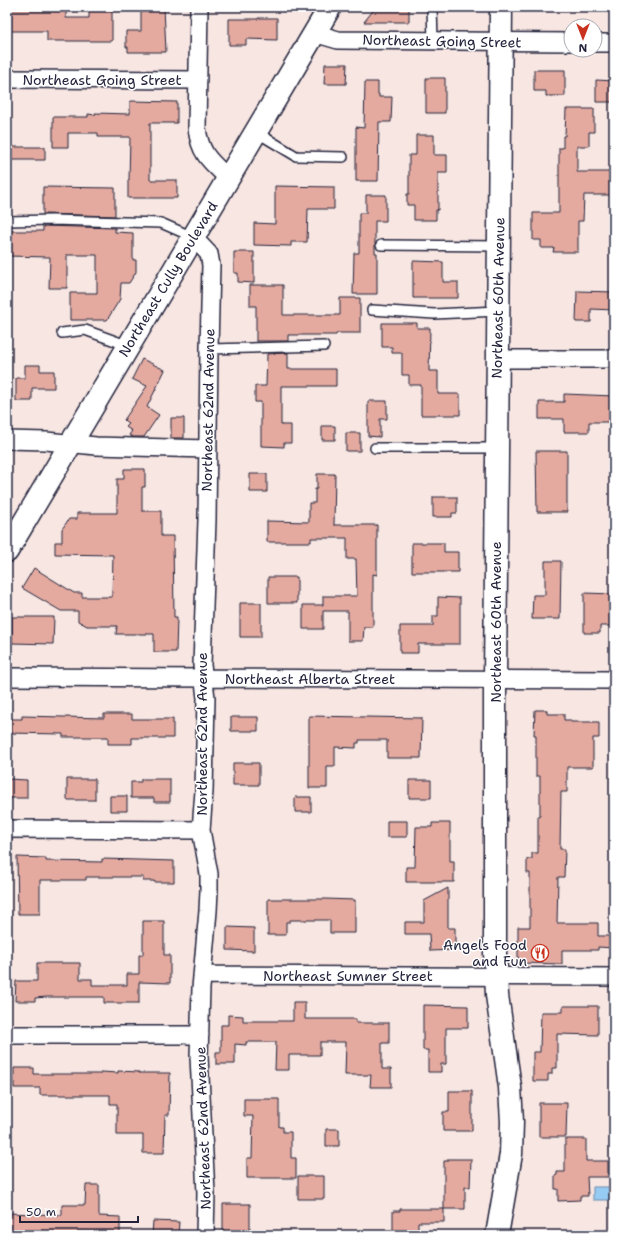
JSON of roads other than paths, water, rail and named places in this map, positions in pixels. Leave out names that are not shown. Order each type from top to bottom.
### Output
[{"type":"street","points":[[199,7],[197,128],[199,141],[208,159],[228,178]]},
{"type":"street","name":"Northeast Cully Boulevard","points":[[7,551],[330,7]]},
{"type":"street","name":"Northeast 60th Avenue","points":[[497,1235],[511,1154],[512,1122],[511,1100],[496,977],[495,680],[501,7]]},
{"type":"street","name":"Northeast Going Street","points":[[314,33],[338,40],[563,42]]},
{"type":"street","points":[[603,43],[614,43]]},
{"type":"street","name":"Northeast Going Street","points":[[7,79],[198,80]]},
{"type":"street","name":"Northeast 62nd Avenue","points":[[193,237],[209,254],[211,264],[208,348],[207,520],[202,665],[206,698],[201,830],[209,880],[208,911],[202,975],[199,1057],[199,1084],[206,1193],[205,1235]]},
{"type":"street","points":[[498,359],[614,359]]},
{"type":"street","points":[[7,440],[46,441],[96,446],[208,449]]},
{"type":"street","name":"Northeast Alberta Street","points":[[7,677],[614,680]]},
{"type":"street","points":[[7,829],[201,830]]},
{"type":"street","name":"Northeast Sumner Street","points":[[202,975],[614,977]]},
{"type":"street","points":[[7,1035],[200,1035]]},
{"type":"lane","points":[[432,7],[433,41]]},
{"type":"lane","points":[[256,132],[296,156],[343,156]]},
{"type":"lane","points":[[7,221],[52,220],[161,223],[193,237]]},
{"type":"lane","points":[[381,245],[499,246]]},
{"type":"lane","points":[[372,310],[434,314],[498,311]]},
{"type":"lane","points":[[62,333],[85,330],[129,346]]},
{"type":"lane","points":[[208,348],[324,346]]},
{"type":"lane","points":[[375,448],[497,448]]},
{"type":"water","points":[[593,1187],[614,1187],[614,1200],[593,1200]]},
{"type":"place","name":"Angels Food and Fun","points":[[540,953]]}]
